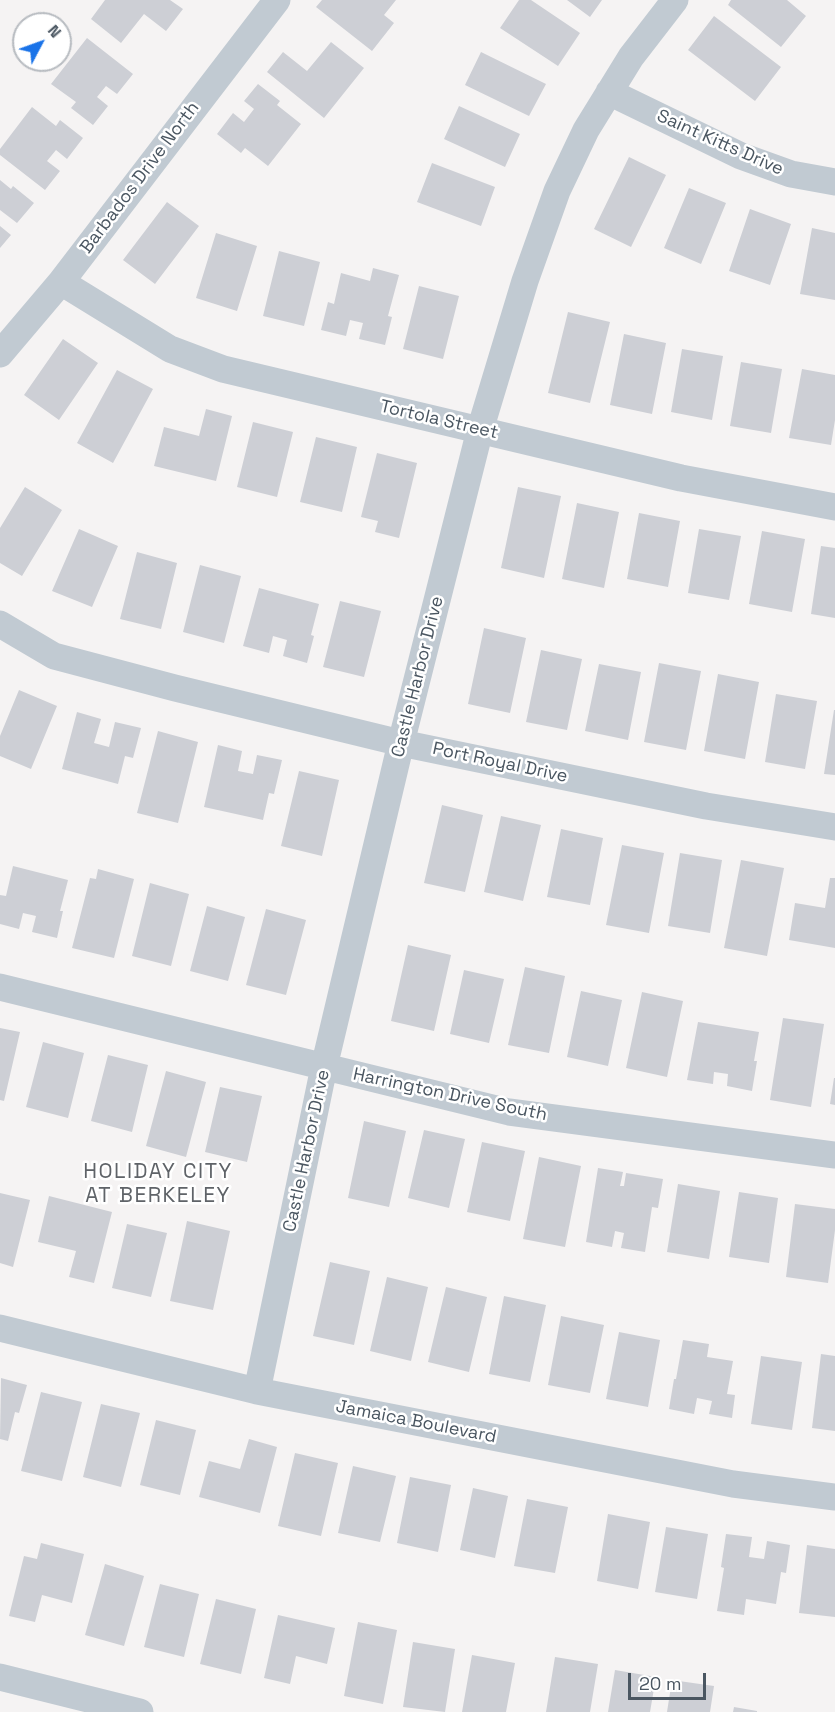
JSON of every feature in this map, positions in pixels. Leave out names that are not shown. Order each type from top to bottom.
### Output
[{"type":"street","name":"Barbados Drive North","points":[[0,354],[61,282],[277,0]]},
{"type":"street","name":"Castle Harbor Drive","points":[[257,1391],[324,1067],[401,743],[480,430],[525,281],[557,191],[586,130],[609,92],[631,57],[675,0]]},
{"type":"street","name":"Saint Kitts Drive","points":[[609,92],[741,156],[791,174],[835,182]]},
{"type":"street","name":"Tortola Street","points":[[61,282],[170,349],[223,369],[681,478],[835,507]]},
{"type":"street","name":"Port Royal Drive","points":[[0,624],[54,656],[401,743],[706,806],[835,827]]},
{"type":"street","name":"Harrington Drive South","points":[[0,987],[509,1112],[835,1155]]},
{"type":"street","name":"Jamaica Boulevard","points":[[0,1328],[257,1391],[733,1484],[835,1497]]},
{"type":"street","points":[[0,1677],[140,1712]]},
{"type":"building","points":[[105,0],[170,0],[183,9],[166,31],[144,14],[121,43],[91,19]]},
{"type":"building","points":[[322,0],[396,0],[384,15],[394,23],[372,51],[316,7]]},
{"type":"building","points":[[519,0],[531,0],[580,33],[558,66],[500,28]]},
{"type":"building","points":[[567,0],[602,0],[590,17]]},
{"type":"building","points":[[731,0],[787,0],[806,16],[781,47],[728,5]]},
{"type":"building","points":[[714,16],[781,67],[755,101],[688,50]]},
{"type":"building","points":[[87,38],[133,74],[117,94],[106,86],[97,97],[108,106],[93,125],[71,108],[76,102],[51,84],[60,72],[72,72],[72,57]]},
{"type":"building","points":[[331,42],[364,68],[324,118],[267,72],[283,52],[307,71]]},
{"type":"building","points":[[481,52],[546,84],[529,116],[465,85]]},
{"type":"building","points":[[258,84],[280,101],[277,105],[301,124],[268,166],[245,148],[241,153],[217,134],[233,113],[244,122],[254,109],[244,101]]},
{"type":"building","points":[[459,106],[520,134],[505,167],[444,139]]},
{"type":"building","points":[[32,107],[56,126],[60,120],[83,138],[67,159],[56,150],[47,161],[60,171],[45,190],[0,155],[0,149]]},
{"type":"building","points":[[629,157],[666,175],[631,247],[594,229]]},
{"type":"building","points":[[432,163],[495,187],[481,226],[417,202]]},
{"type":"building","points":[[0,180],[11,189],[13,186],[34,203],[17,223],[0,210]]},
{"type":"building","points":[[689,188],[726,203],[701,264],[664,248]]},
{"type":"building","points":[[167,202],[199,226],[155,284],[123,260]]},
{"type":"building","points":[[750,209],[791,224],[770,285],[729,271]]},
{"type":"building","points":[[0,226],[11,235],[0,248]]},
{"type":"building","points":[[812,228],[835,233],[835,300],[800,294]]},
{"type":"building","points":[[216,233],[257,246],[237,311],[196,298]]},
{"type":"building","points":[[279,251],[320,262],[304,326],[263,316]]},
{"type":"building","points":[[373,268],[399,275],[388,316],[392,317],[385,345],[359,339],[363,323],[350,320],[346,336],[321,330],[328,302],[334,304],[341,273],[370,281]]},
{"type":"building","points":[[419,286],[459,296],[443,359],[403,349]]},
{"type":"building","points":[[568,312],[610,322],[590,403],[548,393]]},
{"type":"building","points":[[624,334],[666,343],[652,414],[610,405]]},
{"type":"building","points":[[63,339],[98,363],[59,420],[24,395]]},
{"type":"building","points":[[682,349],[723,356],[712,420],[671,412]]},
{"type":"building","points":[[741,362],[782,369],[771,433],[730,426]]},
{"type":"building","points":[[802,369],[835,375],[835,420],[831,445],[789,438]]},
{"type":"building","points":[[117,370],[153,389],[113,463],[77,443]]},
{"type":"building","points":[[206,409],[232,416],[216,481],[154,466],[164,427],[199,436]]},
{"type":"building","points":[[253,422],[293,432],[277,497],[237,487]]},
{"type":"building","points":[[316,437],[357,447],[342,512],[300,502]]},
{"type":"building","points":[[377,453],[417,463],[399,538],[375,532],[378,521],[361,517]]},
{"type":"building","points":[[25,487],[62,510],[22,576],[0,563],[0,528]]},
{"type":"building","points":[[518,487],[561,496],[544,578],[501,568]]},
{"type":"building","points":[[577,503],[619,512],[604,588],[562,579]]},
{"type":"building","points":[[639,513],[680,521],[668,587],[627,579]]},
{"type":"building","points":[[79,529],[118,546],[92,607],[52,591]]},
{"type":"building","points":[[699,529],[741,536],[729,600],[688,593]]},
{"type":"building","points":[[762,531],[805,539],[792,612],[749,604]]},
{"type":"building","points":[[821,546],[835,548],[835,618],[811,614]]},
{"type":"building","points":[[137,552],[177,563],[161,629],[120,619]]},
{"type":"building","points":[[200,565],[241,576],[224,643],[183,632]]},
{"type":"building","points":[[259,588],[319,604],[307,663],[283,656],[287,640],[273,636],[269,653],[243,646]]},
{"type":"building","points":[[340,601],[381,611],[364,677],[323,667]]},
{"type":"building","points":[[484,628],[526,638],[510,713],[468,704]]},
{"type":"building","points":[[541,650],[582,659],[567,730],[526,722]]},
{"type":"building","points":[[659,663],[701,671],[686,750],[644,742]]},
{"type":"building","points":[[599,664],[641,672],[628,740],[585,731]]},
{"type":"building","points":[[718,674],[759,682],[745,759],[704,751]]},
{"type":"building","points":[[19,690],[57,706],[31,769],[0,756],[0,736]]},
{"type":"building","points":[[776,694],[817,701],[805,769],[765,762]]},
{"type":"building","points":[[835,710],[835,775],[824,774]]},
{"type":"building","points":[[77,712],[101,719],[94,743],[109,747],[115,722],[141,728],[133,758],[125,756],[118,784],[62,769]]},
{"type":"building","points":[[158,731],[198,742],[178,823],[137,813]]},
{"type":"building","points":[[218,745],[242,751],[238,771],[253,774],[257,755],[282,760],[274,794],[269,793],[263,820],[204,807]]},
{"type":"building","points":[[299,771],[339,780],[322,856],[281,846]]},
{"type":"building","points":[[442,805],[483,815],[465,892],[424,883]]},
{"type":"building","points":[[501,816],[541,825],[523,901],[484,892]]},
{"type":"building","points":[[561,829],[603,838],[590,905],[547,897]]},
{"type":"building","points":[[622,845],[664,853],[649,933],[606,925]]},
{"type":"building","points":[[680,853],[722,860],[710,933],[668,926]]},
{"type":"building","points":[[741,860],[784,868],[767,956],[724,948]]},
{"type":"building","points":[[13,866],[68,880],[60,911],[63,911],[57,938],[32,932],[36,916],[23,913],[19,929],[0,924],[0,895],[6,896]]},
{"type":"building","points":[[98,869],[134,879],[114,958],[72,948],[90,878],[96,879]]},
{"type":"building","points":[[830,878],[835,878],[835,948],[789,940],[795,903],[825,908]]},
{"type":"building","points":[[150,883],[189,894],[171,966],[132,956]]},
{"type":"building","points":[[207,906],[245,917],[228,981],[190,971]]},
{"type":"building","points":[[266,909],[306,920],[286,995],[246,985]]},
{"type":"building","points":[[408,945],[451,955],[434,1031],[391,1021]]},
{"type":"building","points":[[525,967],[565,976],[549,1053],[508,1045]]},
{"type":"building","points":[[464,970],[504,979],[489,1043],[450,1034]]},
{"type":"building","points":[[581,991],[622,1000],[608,1066],[567,1057]]},
{"type":"building","points":[[642,992],[683,1001],[667,1077],[626,1068]]},
{"type":"building","points":[[783,1018],[824,1024],[811,1107],[770,1100]]},
{"type":"building","points":[[698,1022],[759,1032],[752,1091],[727,1086],[728,1074],[714,1072],[713,1084],[687,1080]]},
{"type":"building","points":[[0,1028],[20,1032],[4,1101],[0,1100]]},
{"type":"building","points":[[43,1042],[84,1053],[68,1118],[26,1107]]},
{"type":"building","points":[[108,1055],[148,1065],[132,1132],[91,1121]]},
{"type":"building","points":[[166,1071],[206,1082],[186,1157],[146,1146]]},
{"type":"building","points":[[835,1078],[835,1105],[830,1104]]},
{"type":"building","points":[[220,1087],[262,1096],[247,1162],[205,1152]]},
{"type":"building","points":[[364,1121],[406,1131],[389,1207],[348,1198]]},
{"type":"building","points":[[424,1130],[465,1139],[449,1208],[408,1198]]},
{"type":"building","points":[[482,1142],[525,1151],[510,1221],[467,1212]]},
{"type":"building","points":[[539,1157],[581,1166],[565,1247],[523,1239]]},
{"type":"building","points":[[598,1168],[623,1172],[620,1186],[624,1186],[626,1173],[663,1179],[658,1208],[652,1207],[645,1252],[621,1248],[624,1233],[615,1231],[612,1247],[586,1242]]},
{"type":"building","points":[[678,1184],[720,1191],[709,1259],[667,1252]]},
{"type":"building","points":[[739,1192],[778,1198],[769,1263],[729,1257]]},
{"type":"building","points":[[0,1193],[30,1200],[13,1267],[0,1263]]},
{"type":"building","points":[[49,1196],[112,1212],[94,1283],[69,1277],[76,1251],[38,1242]]},
{"type":"building","points":[[795,1204],[835,1209],[835,1230],[828,1283],[786,1277]]},
{"type":"building","points":[[187,1221],[230,1231],[213,1310],[170,1301]]},
{"type":"building","points":[[127,1224],[167,1233],[151,1297],[112,1288]]},
{"type":"building","points":[[330,1262],[370,1271],[354,1345],[313,1336]]},
{"type":"building","points":[[387,1277],[428,1287],[411,1361],[370,1351]]},
{"type":"building","points":[[446,1287],[487,1297],[469,1372],[428,1362]]},
{"type":"building","points":[[504,1296],[546,1305],[530,1382],[489,1374]]},
{"type":"building","points":[[561,1316],[604,1325],[590,1393],[548,1385]]},
{"type":"building","points":[[619,1332],[660,1340],[648,1407],[606,1399]]},
{"type":"building","points":[[683,1340],[709,1344],[707,1357],[733,1361],[727,1394],[735,1395],[732,1418],[709,1414],[712,1401],[697,1398],[694,1414],[669,1409]]},
{"type":"building","points":[[821,1354],[835,1356],[835,1431],[812,1428]]},
{"type":"building","points":[[761,1356],[802,1362],[792,1430],[751,1424]]},
{"type":"building","points":[[1,1378],[27,1385],[19,1413],[15,1412],[8,1441],[0,1439]]},
{"type":"building","points":[[41,1392],[82,1402],[62,1481],[21,1471]]},
{"type":"building","points":[[101,1404],[140,1413],[121,1487],[83,1477]]},
{"type":"building","points":[[156,1420],[196,1430],[180,1495],[140,1485]]},
{"type":"building","points":[[249,1439],[277,1447],[260,1513],[199,1497],[209,1461],[240,1469]]},
{"type":"building","points":[[295,1453],[338,1463],[321,1536],[278,1526]]},
{"type":"building","points":[[353,1466],[396,1476],[380,1542],[338,1533]]},
{"type":"building","points":[[410,1477],[451,1485],[438,1552],[397,1543]]},
{"type":"building","points":[[473,1488],[508,1496],[495,1558],[460,1550]]},
{"type":"building","points":[[527,1499],[568,1507],[555,1573],[514,1566]]},
{"type":"building","points":[[608,1514],[650,1522],[638,1589],[597,1581]]},
{"type":"building","points":[[666,1527],[708,1534],[697,1599],[655,1592]]},
{"type":"building","points":[[726,1534],[752,1537],[749,1557],[764,1559],[767,1541],[790,1545],[786,1573],[781,1572],[776,1604],[746,1599],[744,1615],[717,1611],[724,1568],[721,1567]]},
{"type":"building","points":[[41,1543],[84,1554],[72,1603],[42,1595],[35,1622],[9,1616],[24,1556],[37,1559]]},
{"type":"building","points":[[807,1545],[835,1549],[835,1617],[799,1613]]},
{"type":"building","points":[[105,1564],[144,1576],[124,1646],[85,1635]]},
{"type":"building","points":[[160,1584],[199,1594],[184,1657],[144,1647]]},
{"type":"building","points":[[216,1599],[256,1609],[241,1674],[200,1664]]},
{"type":"building","points":[[278,1615],[335,1628],[327,1664],[296,1656],[290,1684],[264,1678]]},
{"type":"building","points":[[358,1622],[397,1630],[383,1704],[344,1696]]},
{"type":"building","points":[[413,1642],[455,1649],[445,1712],[403,1707]]},
{"type":"building","points":[[472,1655],[515,1663],[506,1712],[462,1712]]},
{"type":"building","points":[[555,1657],[598,1664],[590,1712],[546,1712]]},
{"type":"building","points":[[615,1670],[656,1677],[650,1712],[608,1712]]},
{"type":"building","points":[[672,1680],[714,1686],[710,1712],[667,1712]]},
{"type":"building","points":[[734,1707],[757,1711],[757,1712],[733,1712]]},
{"type":"district","name":"HOLIDAY CITY AT BERKELEY","points":[[158,1184]]}]
